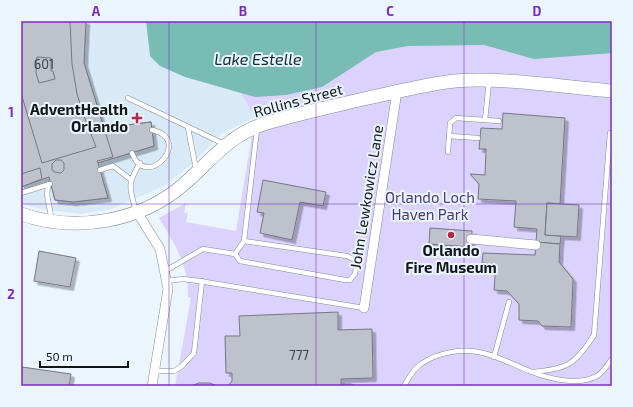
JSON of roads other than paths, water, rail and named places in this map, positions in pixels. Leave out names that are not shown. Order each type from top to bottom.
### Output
[{"type":"street","name":"Rollins Street","points":[[21,214],[52,222],[83,223],[113,220],[137,212],[164,199],[197,172],[225,144],[258,126],[302,113],[397,91],[454,81],[489,81],[612,91]]},
{"type":"street","name":"John Lewkowicz Lane","points":[[364,308],[397,91]]},
{"type":"street","points":[[137,212],[160,249],[168,289],[152,386]]},
{"type":"street","points":[[471,239],[536,245]]},
{"type":"lane","points":[[485,120],[489,81]]},
{"type":"lane","points":[[128,98],[188,128],[225,144]]},
{"type":"lane","points":[[448,152],[450,123],[452,120],[456,118],[498,121]]},
{"type":"lane","points":[[236,254],[244,241],[258,126]]},
{"type":"lane","points":[[188,128],[197,172]]},
{"type":"lane","points":[[132,153],[140,163],[153,166],[163,161],[167,156],[168,144],[166,138],[162,134],[152,130]]},
{"type":"lane","points":[[532,372],[552,370],[566,366],[576,360],[594,335],[610,133],[612,133]]},
{"type":"lane","points":[[449,136],[478,138]]},
{"type":"lane","points":[[137,212],[131,194],[130,179],[140,163]]},
{"type":"lane","points":[[100,170],[113,166],[130,179]]},
{"type":"lane","points":[[21,193],[50,185],[46,195],[52,222]]},
{"type":"lane","points":[[236,254],[240,261],[345,280],[350,280],[355,274],[357,261],[347,256],[244,241]]},
{"type":"lane","points":[[165,271],[203,249],[236,254]]},
{"type":"lane","points":[[167,282],[183,279],[364,308]]},
{"type":"lane","points":[[155,371],[174,371],[182,366],[194,353],[202,282]]},
{"type":"lane","points":[[494,357],[509,302]]},
{"type":"lane","points":[[404,386],[420,365],[443,354],[471,351],[494,357],[548,378],[584,380],[597,376],[605,371],[612,359]]},
{"type":"water","name":"Lake Estelle","points":[[146,21],[612,21],[612,53],[534,59],[484,45],[408,46],[376,52],[322,87],[286,95],[255,97],[185,77],[160,66],[150,56]]},
{"type":"place","name":"AdventHealth Orlando","points":[[137,118]]},
{"type":"place","name":"Orlando Fire Museum","points":[[451,235]]},
{"type":"park label","name":"Orlando Loch Haven Park","points":[[430,206]]}]
